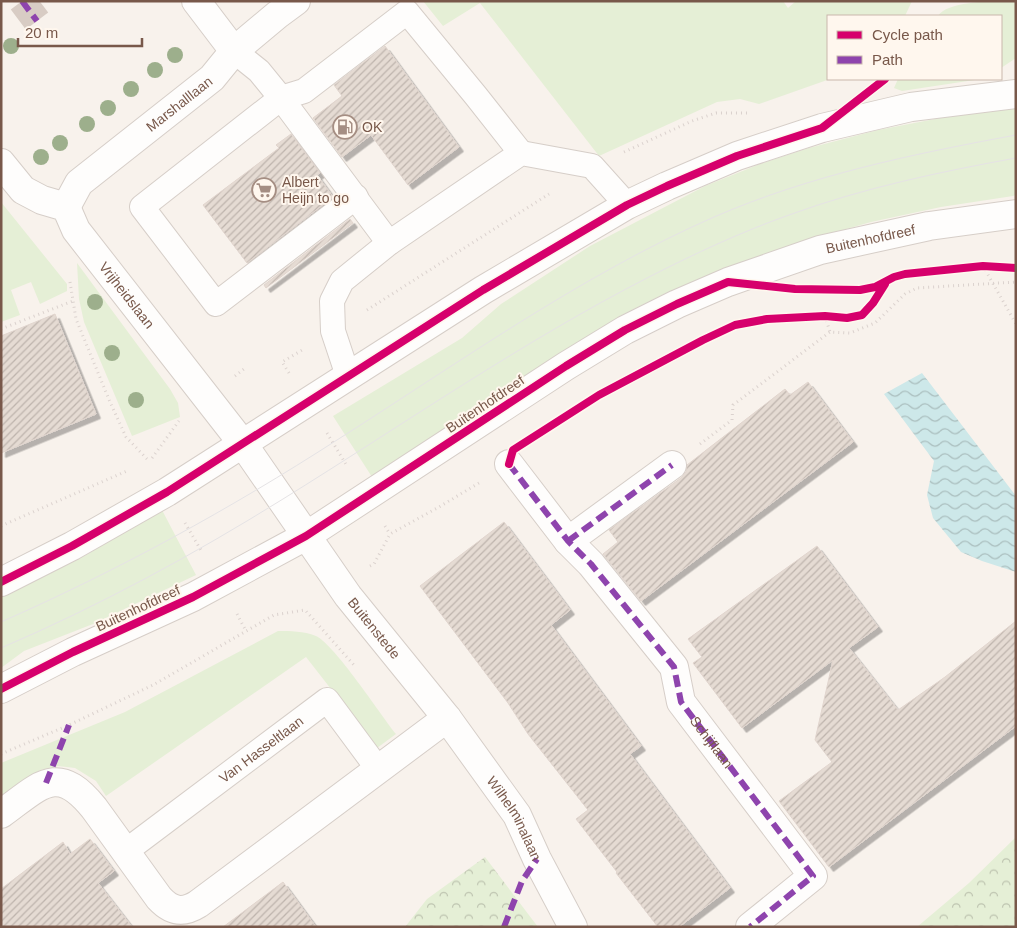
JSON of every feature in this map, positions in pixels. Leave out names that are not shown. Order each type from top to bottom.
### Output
[{"type":"street","points":[[196,1],[234,51]]},
{"type":"street","name":"Marshalllaan","points":[[66,207],[79,183],[212,78],[234,51],[276,15],[296,1]]},
{"type":"street","points":[[1,582],[72,546],[167,492],[483,290],[628,205],[737,156],[822,128],[911,107],[1016,94]]},
{"type":"street","points":[[1,163],[23,190],[42,200],[66,207]]},
{"type":"street","name":"Vrijheidslaan","points":[[66,207],[76,230],[243,444]]},
{"type":"street","name":"Buitenhofdreef","points":[[1,689],[74,652],[193,597],[306,536],[574,360],[625,330],[711,289],[759,270],[820,250],[929,226],[1016,214]]},
{"type":"street","points":[[243,444],[306,536]]},
{"type":"street","name":"Schijflaan","points":[[509,464],[568,541],[591,564],[674,667],[681,702],[813,876],[750,927]]},
{"type":"street","points":[[568,541],[672,465]]},
{"type":"street","name":"Buitenstede","points":[[306,536],[341,586],[447,718]]},
{"type":"street","points":[[1,814],[46,783],[65,783],[84,795],[166,906],[183,911],[191,909],[447,718]]},
{"type":"street","name":"Wilhelminalaan","points":[[447,718],[517,815],[537,859],[573,927]]},
{"type":"lane","points":[[356,198],[216,304],[142,207],[281,98],[304,91],[407,12],[521,154],[592,166],[628,205]]},
{"type":"lane","points":[[234,51],[259,71],[281,98],[389,243]]},
{"type":"lane","points":[[348,376],[333,331],[332,301],[342,281],[389,243],[521,154]]},
{"type":"lane","name":"Van Hasseltlaan","points":[[126,851],[327,700],[378,769]]},
{"type":"path","points":[[973,267],[987,267],[992,283],[1016,324]]},
{"type":"path","points":[[70,282],[76,319],[126,437],[149,461],[246,631]]},
{"type":"path","points":[[672,465],[732,420],[733,406],[830,332],[850,333],[875,323],[905,294],[917,288],[1016,282]]},
{"type":"path","points":[[1,329],[73,301]]},
{"type":"path","points":[[816,317],[829,317],[830,332]]},
{"type":"path","points":[[282,362],[390,534]]},
{"type":"path","points":[[140,465],[149,461],[179,421],[244,369]]},
{"type":"path","points":[[305,610],[374,564],[390,534],[439,507],[509,464]]},
{"type":"path","points":[[1,526],[131,469]]},
{"type":"green space","points":[[423,1],[783,1],[788,8],[796,1],[912,1],[905,15],[827,15],[827,80],[759,104],[740,99],[717,102],[599,156],[480,3],[443,26]]},
{"type":"green space","points":[[1016,1],[1016,58],[1002,67],[1002,15],[939,15],[943,11],[962,4]]},
{"type":"green space","points":[[898,80],[974,80],[902,91],[894,88]]},
{"type":"green space","points":[[1016,108],[1016,195],[941,207],[871,222],[818,237],[629,315],[559,354],[372,477],[333,416],[462,338],[501,304],[590,246],[705,186],[760,164],[809,148],[878,130],[961,114]]},
{"type":"green space","points":[[1,202],[67,284],[67,291],[40,304],[31,282],[11,290],[20,315],[1,322]]},
{"type":"green space","points":[[77,263],[170,389],[178,403],[180,417],[132,436],[84,322],[79,299]]},
{"type":"green space","points":[[162,510],[196,575],[93,624],[24,651],[1,668],[1,596],[86,555]]},
{"type":"green space","points":[[278,631],[306,633],[316,636],[324,642],[345,666],[396,734],[377,748],[306,657],[106,796],[96,781],[75,768],[58,766],[40,770],[1,797],[1,763],[125,712]]},
{"type":"green space","points":[[1016,837],[1016,927],[917,927],[969,883]]},
{"type":"green space","points":[[485,857],[538,927],[405,927],[427,899]]},
{"type":"water","points":[[922,373],[1016,496],[1016,572],[961,552],[933,518],[927,495],[934,461],[884,394]]},
{"type":"building","points":[[385,46],[459,147],[408,185],[371,135],[342,157],[313,118],[342,96],[334,85]]},
{"type":"building","points":[[291,134],[320,173],[317,175],[333,197],[247,263],[203,205],[279,148],[276,145]]},
{"type":"building","points":[[350,219],[353,223],[266,288],[264,285]]},
{"type":"building","points":[[55,314],[96,414],[1,453],[1,336]]},
{"type":"building","points":[[808,382],[853,442],[641,601],[603,554],[618,542],[609,530],[681,478],[686,472],[687,465],[785,389],[790,395]]},
{"type":"building","points":[[504,522],[570,610],[551,625],[641,746],[630,754],[730,888],[679,927],[658,927],[616,873],[576,819],[588,810],[528,734],[508,703],[420,586]]},
{"type":"building","points":[[817,546],[878,627],[849,648],[898,710],[945,677],[1016,621],[1016,726],[829,867],[779,801],[832,762],[815,740],[833,660],[742,728],[693,663],[702,657],[688,639]]},
{"type":"building","points":[[90,839],[114,871],[98,883],[132,927],[1,927],[1,889],[63,842],[70,854]]},
{"type":"building","points":[[283,882],[316,927],[223,927]]},
{"type":"tunnel","points":[[22,1],[37,21]]},
{"type":"tram line","points":[[1,622],[130,560],[256,490],[297,466],[521,321],[664,240],[714,217],[788,189],[863,167],[1016,135]]},
{"type":"tram line","points":[[1,648],[110,597],[215,540],[509,356],[602,302],[683,260],[735,236],[817,205],[930,175],[1016,158]]},
{"type":"marked path","points":[[22,1],[37,21]]},
{"type":"marked path","points":[[509,464],[568,541],[591,564],[674,667],[681,702],[813,876],[750,927]]},
{"type":"marked path","points":[[568,541],[672,465]]},
{"type":"marked path","points":[[46,783],[69,725]]},
{"type":"marked path","points":[[504,927],[522,881],[537,859]]},
{"type":"cycle path","points":[[1,582],[72,546],[167,492],[483,290],[627,205],[737,156],[822,128],[884,80]]},
{"type":"cycle path","points":[[1,689],[73,652],[193,597],[306,536],[566,366],[625,330],[677,304],[728,282],[795,289],[860,290],[875,287],[894,277],[905,274],[983,266],[1016,268]]},
{"type":"cycle path","points":[[509,464],[513,450],[599,395],[703,340],[735,325],[767,319],[825,316],[847,318],[862,315],[873,303],[885,284]]},
{"type":"place","name":"OK","points":[[345,127]]},
{"type":"place","name":"Albert Heijn to go","points":[[264,190]]}]
